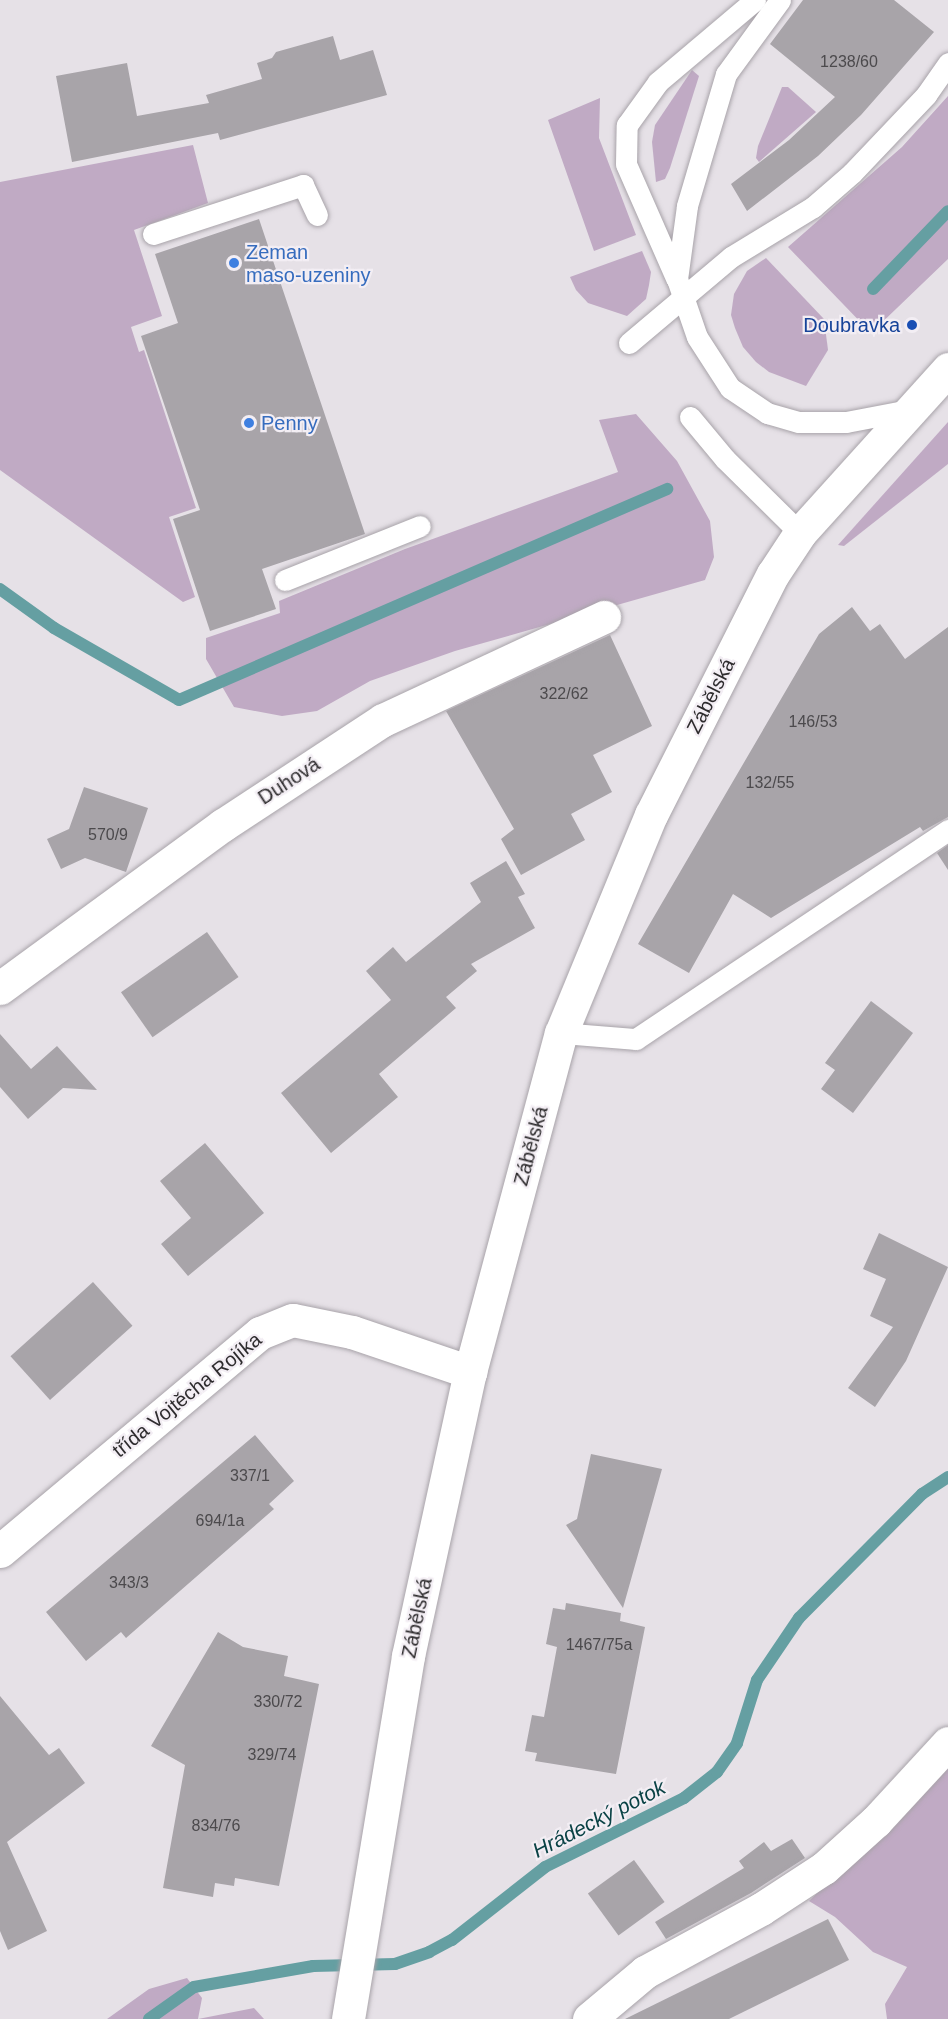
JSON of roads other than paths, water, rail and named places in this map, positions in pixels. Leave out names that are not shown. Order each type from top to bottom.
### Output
[{"type":"main road","name":"Zábělská","points":[[350,2006],[408,1656],[470,1372],[561,1033],[651,814],[773,574],[800,533],[948,369]]},
{"type":"main road","name":"Duhová","points":[[0,988],[223,825],[382,720],[604,617]]},
{"type":"main road","name":"třída Vojtěcha Rojíka","points":[[0,1551],[260,1333],[293,1320],[352,1332],[470,1372]]},
{"type":"main road","points":[[589,2019],[645,1972],[761,1909],[824,1868],[876,1821],[948,1743]]},
{"type":"lane","points":[[755,0],[658,82],[627,125],[626,164],[680,288],[697,337],[730,388],[767,413],[799,422],[846,422],[909,410]]},
{"type":"lane","points":[[680,288],[687,206],[726,74],[780,0]]},
{"type":"lane","points":[[629,343],[680,288],[813,207],[852,174],[926,95],[948,63]]},
{"type":"lane","points":[[153,234],[303,185],[316,215]]},
{"type":"lane","points":[[697,337],[704,295],[731,257]]},
{"type":"lane","points":[[690,417],[726,459],[800,533]]},
{"type":"lane","points":[[285,580],[420,526]]},
{"type":"lane","points":[[561,1033],[636,1039],[948,830]]},
{"type":"waterway","points":[[873,289],[948,211]]},
{"type":"waterway","points":[[0,589],[54,628],[179,700],[667,489]]},
{"type":"waterway","name":"Hrádecký potok","points":[[149,2019],[194,1987],[313,1966],[395,1964],[429,1952],[452,1940],[545,1867],[684,1798],[717,1772],[737,1743],[757,1680],[799,1618],[922,1494],[948,1477]]},
{"type":"place","name":"Zeman maso-uzeniny","points":[[234,263]]},
{"type":"place","name":"Doubravka","points":[[912,325]]},
{"type":"place","name":"Penny","points":[[249,423]]}]
